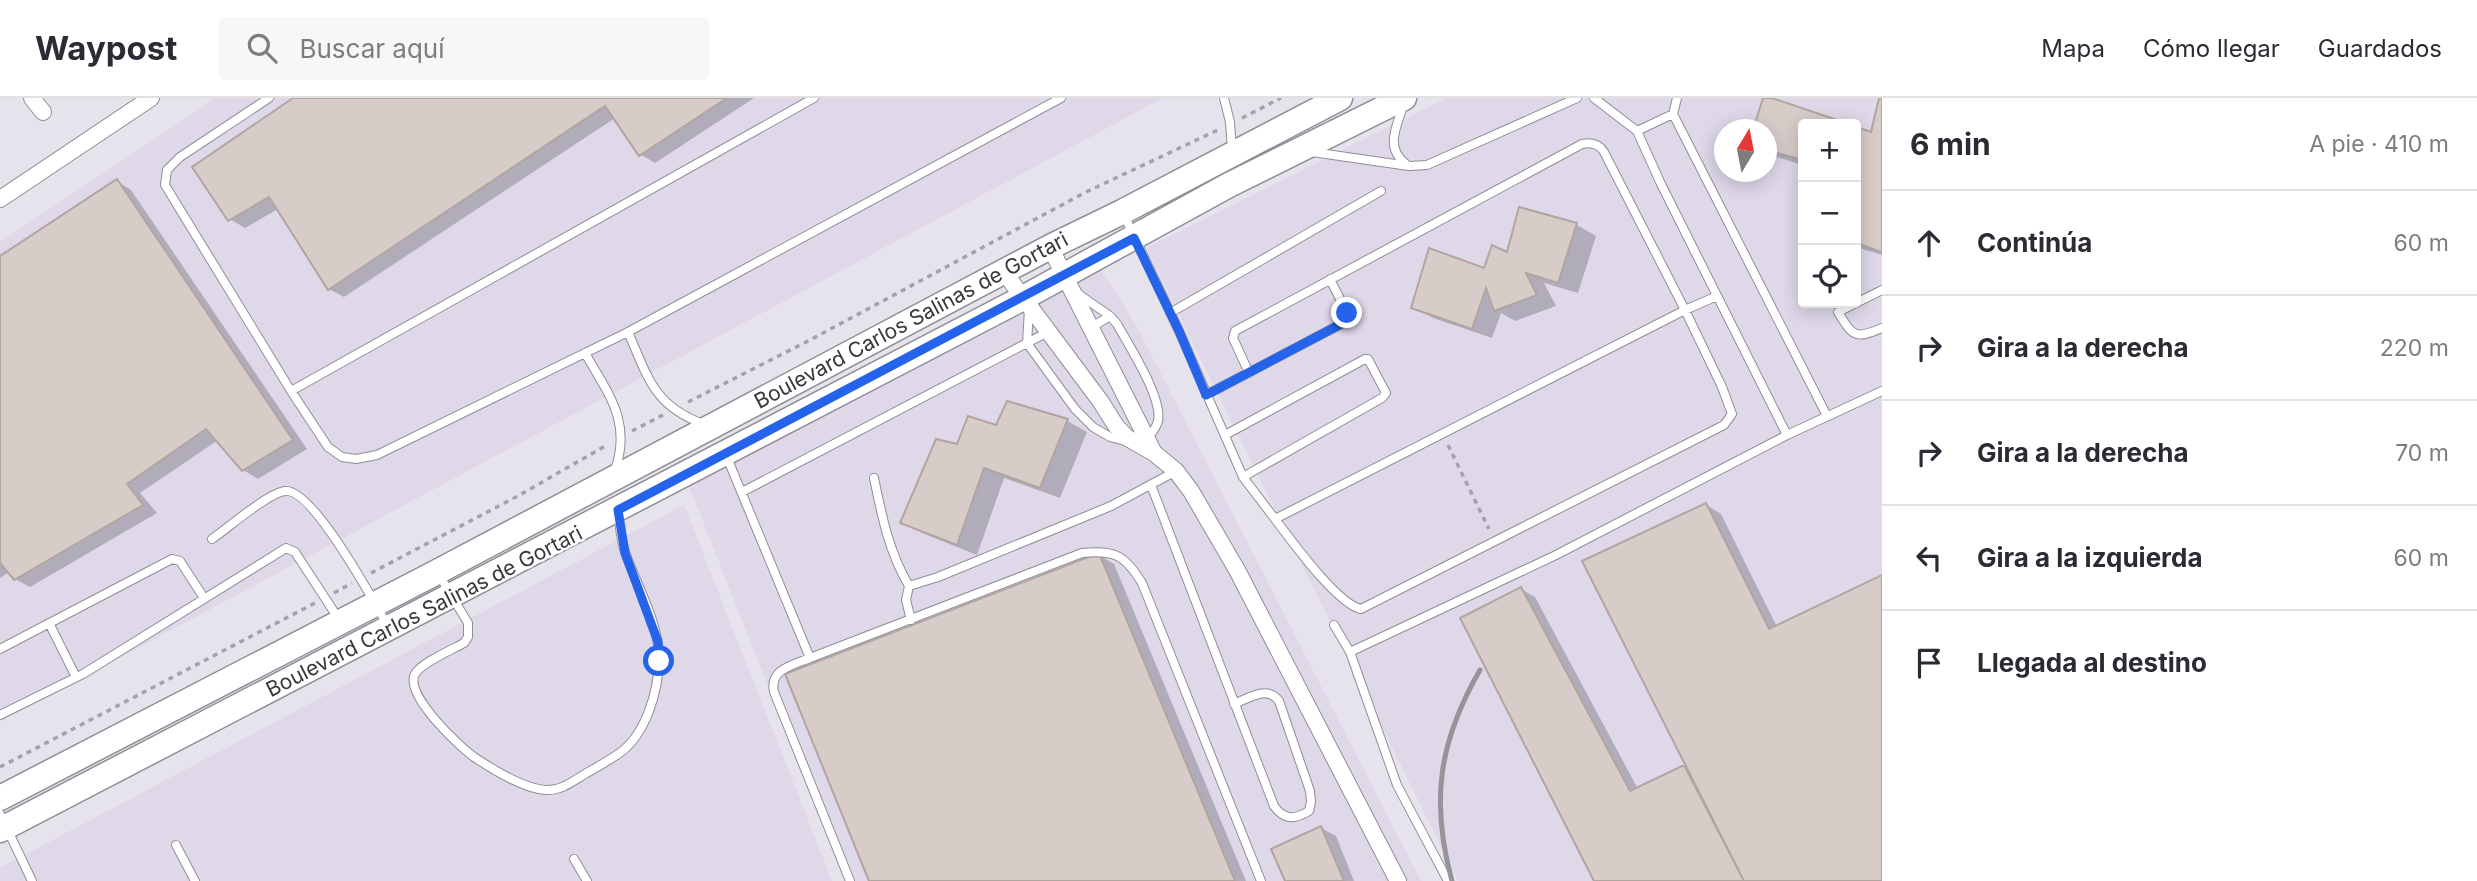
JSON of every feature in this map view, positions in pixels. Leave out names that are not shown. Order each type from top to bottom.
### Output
[{"type":"main road","name":"Boulevard Carlos Salinas de Gortari","points":[[0,798],[437,572],[1050,247],[1340,98]]},
{"type":"main road","name":"Boulevard Carlos Salinas de Gortari","points":[[2,824],[390,628],[725,452],[1069,283],[1134,238],[1229,185],[1405,98]]},
{"type":"street","points":[[32,98],[43,112]]},
{"type":"street","points":[[0,199],[151,98]]},
{"type":"street","points":[[1050,247],[1109,360],[1147,446]]},
{"type":"street","points":[[1004,272],[1116,426],[1147,446],[1176,471],[1191,491],[1237,570],[1398,881]]},
{"type":"street","points":[[1081,376],[1109,360]]},
{"type":"lane","points":[[269,98],[180,157],[167,170],[165,185],[291,391],[328,446],[342,457],[356,459],[377,455],[628,332],[1060,98]]},
{"type":"lane","points":[[291,391],[814,98]]},
{"type":"lane","points":[[1224,98],[1230,124],[1232,153]]},
{"type":"lane","points":[[1405,98],[1393,144],[1399,159],[1409,166]]},
{"type":"lane","points":[[1301,150],[1409,166],[1427,165],[1577,98]]},
{"type":"lane","points":[[1594,98],[1637,131],[1787,435]]},
{"type":"lane","points":[[1678,98],[1673,114],[1827,416]]},
{"type":"lane","points":[[1637,131],[1673,114]]},
{"type":"lane","points":[[1122,212],[1243,477],[1332,588],[1354,607],[1361,609],[1724,425],[1730,419],[1731,408],[1685,310],[1601,148],[1588,143],[1234,332],[1233,338],[1249,373]]},
{"type":"lane","points":[[1170,313],[1381,191]]},
{"type":"lane","points":[[1206,395],[1346,320],[1347,313],[1330,279]]},
{"type":"lane","points":[[1026,302],[1027,343],[1075,409],[1093,427],[1110,437],[1147,446],[1158,420],[1157,402],[1117,324],[1069,283]]},
{"type":"lane","points":[[1838,312],[1882,290]]},
{"type":"lane","points":[[1275,519],[1717,296]]},
{"type":"lane","points":[[1836,308],[1850,332],[1855,335],[1866,335],[1882,328]]},
{"type":"lane","points":[[1092,327],[1110,316]]},
{"type":"lane","points":[[628,332],[655,391],[674,410],[709,426]]},
{"type":"lane","points":[[741,492],[1048,332]]},
{"type":"lane","points":[[585,353],[616,409],[622,437],[621,453],[612,478]]},
{"type":"lane","points":[[1225,435],[1365,359],[1368,359],[1384,387],[1382,398],[1243,477]]},
{"type":"lane","points":[[1350,652],[1556,555],[1787,435],[1882,391]]},
{"type":"lane","points":[[725,452],[810,658]]},
{"type":"lane","points":[[909,586],[938,577],[1111,506],[1176,471]]},
{"type":"lane","points":[[874,478],[888,542],[909,586],[906,600],[911,620]]},
{"type":"lane","points":[[1151,485],[1234,704],[1274,806],[1280,815],[1290,819],[1300,817],[1309,811],[1310,791],[1279,701],[1275,695],[1268,693],[1234,704]]},
{"type":"lane","points":[[212,540],[273,495],[285,491],[294,492],[304,499],[328,528],[390,628]]},
{"type":"lane","points":[[437,572],[468,623],[468,637],[464,643],[422,667],[414,675],[417,694],[432,718],[472,755],[498,772],[547,790],[564,787],[621,752],[636,737],[649,711],[657,680],[658,642],[625,553],[618,510]]},
{"type":"lane","points":[[0,715],[76,677],[286,548],[295,552],[340,621]]},
{"type":"lane","points":[[850,881],[774,692],[772,682],[775,675],[810,658],[1082,553],[1103,551],[1120,555],[1133,568],[1142,583],[1261,881]]},
{"type":"lane","points":[[0,649],[172,559],[180,561],[204,598]]},
{"type":"lane","points":[[48,623],[76,677]]},
{"type":"lane","points":[[1334,625],[1350,652],[1397,785],[1448,881]]},
{"type":"lane","points":[[2,824],[32,881]]},
{"type":"lane","points":[[176,845],[195,881]]},
{"type":"lane","points":[[574,859],[587,881]]},
{"type":"path","points":[[0,767],[241,643],[516,497],[622,437],[1086,192],[1281,98]]},
{"type":"path","points":[[1443,434],[1495,541]]},
{"type":"shaded area","points":[[215,98],[1163,98],[0,722],[0,242]]},
{"type":"shaded area","points":[[1446,98],[1882,98],[1882,881],[1458,881],[1146,248]]},
{"type":"shaded area","points":[[1101,269],[1137,327],[1421,881],[845,881],[689,486]]},
{"type":"shaded area","points":[[684,505],[832,881],[0,881],[0,868]]},
{"type":"building","points":[[293,98],[727,98],[639,156],[605,106],[328,290],[269,197],[228,221],[192,167]]},
{"type":"building","points":[[1763,98],[1772,98],[1834,119],[1798,119],[1798,159],[1777,153],[1777,119],[1756,119]]},
{"type":"building","points":[[1879,98],[1882,98],[1882,252],[1861,245],[1861,129],[1871,132]]},
{"type":"building","points":[[117,179],[293,440],[242,471],[206,429],[127,484],[143,505],[14,580],[0,563],[0,256]]},
{"type":"building","points":[[1519,207],[1577,223],[1558,283],[1526,273],[1537,295],[1494,311],[1486,288],[1472,329],[1411,308],[1429,248],[1484,268],[1492,245],[1507,252]]},
{"type":"building","points":[[1007,401],[1068,419],[1040,488],[984,468],[957,545],[900,523],[936,439],[957,444],[968,416],[996,425]]},
{"type":"building","points":[[1706,503],[1769,629],[1882,575],[1882,881],[1744,881],[1582,561]]},
{"type":"building","points":[[1099,553],[1235,881],[869,881],[785,674]]},
{"type":"building","points":[[1521,587],[1630,791],[1684,765],[1744,881],[1594,881],[1460,618]]},
{"type":"building","points":[[1321,826],[1344,881],[1285,881],[1271,849]]},
{"type":"railway","points":[[1452,881],[1441,824],[1442,772],[1455,722],[1480,670]]},
{"type":"route","points":[[659,661],[658,642],[625,553],[618,510],[1134,238],[1179,331],[1206,395],[1343,323],[1347,313]]}]
